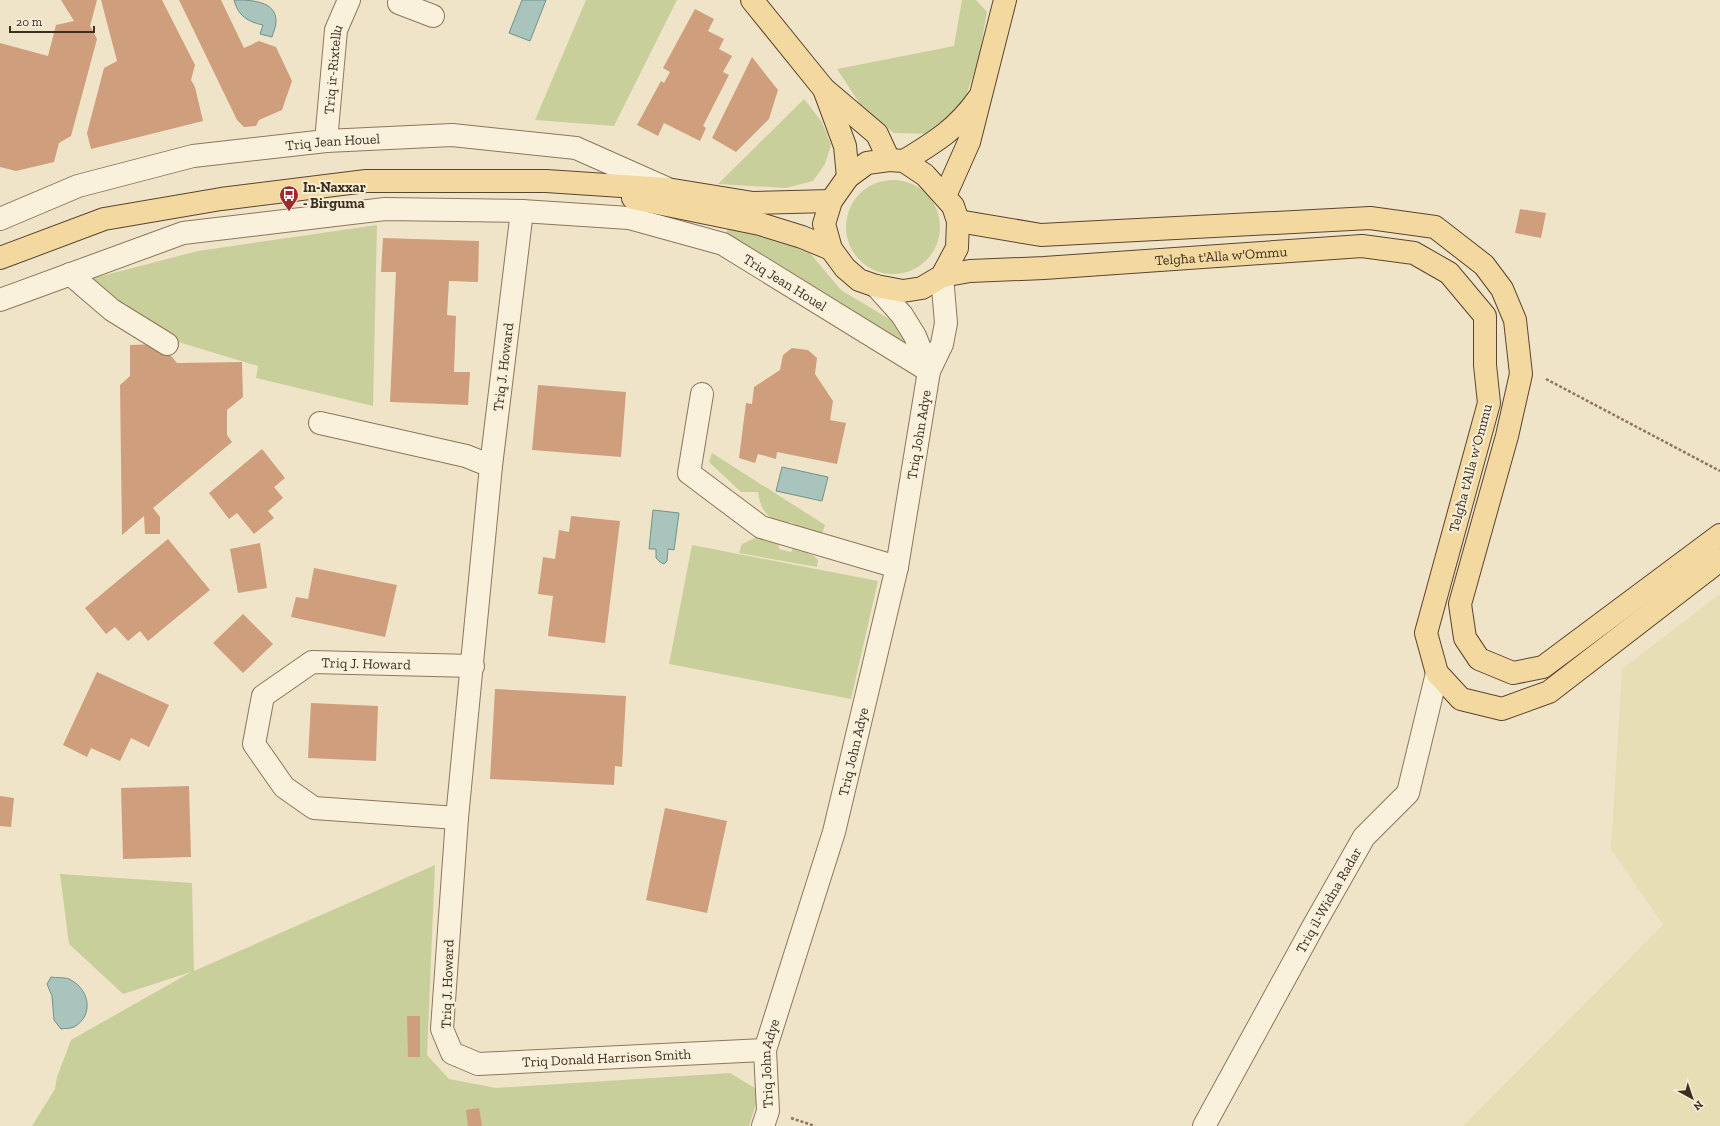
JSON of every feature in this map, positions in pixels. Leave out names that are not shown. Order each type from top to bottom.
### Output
[{"type":"main road","points":[[752,0],[824,89],[877,134],[896,160],[925,175],[953,206],[958,221],[957,248],[942,276],[922,288],[903,291],[876,286],[859,280],[845,268],[831,249],[824,224],[831,201],[848,177],[867,164],[896,160],[931,144],[950,131],[966,117],[980,97]]},
{"type":"main road","points":[[945,196],[969,142],[1005,0]]},
{"type":"main road","points":[[824,89],[844,146],[848,177]]},
{"type":"main road","name":"Triq Jean Houel","points":[[0,258],[104,219],[221,199],[366,180],[546,181],[667,189],[753,203],[831,201]]},
{"type":"main road","name":"Triq Jean Houel","points":[[546,181],[760,224],[802,237],[831,249]]},
{"type":"main road","name":"Telgħa t'Alla w'Ommu","points":[[958,221],[1041,235],[1370,218],[1435,227],[1484,265],[1502,289],[1515,320],[1521,374],[1507,436],[1460,604],[1465,638],[1479,659],[1513,673],[1543,667],[1720,535]]},
{"type":"main road","name":"Telgħa t'Alla w'Ommu","points":[[942,276],[970,271],[1044,268],[1362,246],[1414,253],[1449,273],[1485,316],[1485,365],[1489,403],[1426,633],[1438,673],[1461,699],[1502,709],[1549,692],[1720,560]]},
{"type":"street","name":"Triq ir-Rixtellu","points":[[326,141],[336,30],[349,0]]},
{"type":"street","points":[[400,0],[399,3],[433,16]]},
{"type":"street","name":"Triq Jean Houel","points":[[0,219],[78,186],[193,156],[326,141],[452,136],[576,148],[667,189]]},
{"type":"street","name":"Triq Jean Houel","points":[[0,300],[183,233],[385,209],[522,211],[629,218],[706,212]]},
{"type":"street","name":"Triq J. Howard","points":[[452,1053],[442,1028],[457,818],[473,666],[491,466],[522,211]]},
{"type":"street","name":"Triq Jean Houel","points":[[629,218],[723,244],[929,371]]},
{"type":"street","points":[[70,274],[112,310],[167,344]]},
{"type":"street","name":"Triq John Adye","points":[[763,1126],[768,1111],[765,1050],[834,832],[897,567],[929,371],[942,344],[946,323],[942,276]]},
{"type":"street","name":"Triq John Adye","points":[[876,286],[902,316],[915,336],[929,371]]},
{"type":"street","points":[[702,394],[689,473],[761,527],[897,567]]},
{"type":"street","points":[[320,423],[466,456],[491,466]]},
{"type":"street","name":"Triq J. Howard","points":[[457,818],[314,808],[284,787],[254,744],[263,696],[312,662],[473,666]]},
{"type":"street","name":"Triq il-Widna Radar","points":[[1204,1126],[1364,837],[1408,793],[1438,673]]},
{"type":"street","name":"Triq Donald Harrison Smith","points":[[452,1053],[478,1064],[765,1050]]},
{"type":"path","points":[[1544,378],[1720,472]]},
{"type":"shaded area","points":[[1720,594],[1720,1126],[1463,1126],[1663,925],[1611,849],[1622,669]]},
{"type":"green space","points":[[586,0],[677,0],[614,126],[535,120]]},
{"type":"green space","points":[[962,0],[976,0],[987,12],[978,62],[961,109],[935,134],[894,133],[862,107],[837,69],[954,46]]},
{"type":"green space","points":[[804,99],[822,122],[831,145],[825,164],[813,181],[786,188],[718,184]]},
{"type":"green space","points":[[893,180],[911,184],[926,194],[936,209],[940,227],[936,245],[926,260],[911,270],[893,274],[875,270],[860,260],[850,245],[846,227],[850,209],[860,194],[875,184]]},
{"type":"green space","points":[[377,225],[373,406],[256,378],[258,366],[175,341],[86,280],[198,251]]},
{"type":"green space","points":[[729,226],[804,246],[841,290],[901,326],[912,347],[726,233]]},
{"type":"green space","points":[[712,453],[825,525],[821,537],[798,531],[796,525],[791,522],[782,525],[768,516],[760,503],[758,492],[741,492],[709,462]]},
{"type":"green space","points":[[759,536],[779,543],[779,549],[791,552],[794,547],[814,556],[818,560],[817,567],[739,553],[742,544]]},
{"type":"green space","points":[[692,545],[878,581],[851,699],[669,664]]},
{"type":"green space","points":[[435,865],[427,1055],[449,1079],[496,1088],[730,1073],[760,1091],[749,1126],[32,1126],[55,1089],[57,1077],[71,1040],[191,972],[123,994],[69,944],[60,874],[192,883],[194,971]]},
{"type":"water","points":[[234,0],[254,1],[267,5],[272,9],[276,22],[272,37],[260,34],[263,25],[248,20],[244,17],[238,10]]},
{"type":"water","points":[[522,0],[546,0],[530,41],[509,33]]},
{"type":"water","points":[[782,467],[828,477],[822,501],[776,491]]},
{"type":"water","points":[[653,510],[679,513],[674,550],[668,549],[667,561],[664,564],[656,558],[656,549],[649,549]]},
{"type":"water","points":[[51,977],[69,979],[76,983],[85,995],[87,1009],[85,1016],[81,1022],[74,1027],[61,1029],[54,1020],[52,996],[47,984]]},
{"type":"building","points":[[61,0],[97,0],[90,26],[97,39],[71,136],[59,143],[54,162],[16,171],[0,167],[0,43],[48,56],[56,25],[74,21]]},
{"type":"building","points":[[101,0],[162,0],[195,65],[191,80],[195,87],[203,121],[91,149],[87,133],[104,68],[117,61]]},
{"type":"building","points":[[179,0],[221,0],[244,48],[259,41],[276,47],[292,81],[282,110],[259,120],[256,126],[244,127],[237,120]]},
{"type":"building","points":[[695,9],[714,19],[708,31],[724,39],[719,49],[732,56],[723,72],[729,75],[703,126],[706,128],[700,141],[664,123],[658,136],[637,125],[661,81],[664,83],[670,72],[663,68]]},
{"type":"building","points":[[752,57],[778,90],[769,119],[736,152],[712,138]]},
{"type":"building","points":[[1520,209],[1546,213],[1541,238],[1515,233]]},
{"type":"building","points":[[383,238],[479,241],[478,282],[449,281],[447,315],[456,316],[454,372],[470,372],[468,405],[390,402],[396,272],[381,272]]},
{"type":"building","points":[[161,344],[177,363],[242,362],[243,397],[227,410],[227,435],[232,442],[153,508],[160,517],[160,534],[145,534],[144,516],[122,535],[120,385],[130,376],[130,345]]},
{"type":"building","points":[[792,348],[808,350],[817,358],[815,374],[833,401],[830,420],[846,423],[837,464],[777,452],[776,459],[758,454],[755,463],[739,458],[746,403],[752,404],[754,387],[780,370],[783,355]]},
{"type":"building","points":[[538,385],[626,392],[621,457],[532,450]]},
{"type":"building","points":[[262,449],[285,478],[274,487],[283,498],[268,511],[274,518],[254,534],[237,513],[229,519],[209,493]]},
{"type":"building","points":[[571,516],[620,521],[605,643],[548,636],[553,596],[538,594],[543,557],[555,559],[559,530],[569,532]]},
{"type":"building","points":[[168,539],[210,590],[148,641],[140,631],[128,641],[115,627],[106,634],[85,608]]},
{"type":"building","points":[[260,543],[267,588],[238,593],[230,549]]},
{"type":"building","points":[[314,568],[397,585],[385,637],[291,617],[296,597],[308,599]]},
{"type":"building","points":[[243,614],[273,644],[243,673],[213,643]]},
{"type":"building","points":[[97,672],[169,705],[149,747],[131,738],[120,761],[91,748],[87,757],[63,745]]},
{"type":"building","points":[[495,689],[626,696],[622,767],[615,766],[614,785],[490,779]]},
{"type":"building","points":[[311,703],[378,706],[376,761],[308,758]]},
{"type":"building","points":[[189,786],[191,857],[123,859],[121,788]]},
{"type":"building","points":[[0,796],[14,798],[11,827],[0,826]]},
{"type":"building","points":[[665,808],[727,821],[707,913],[646,900]]},
{"type":"building","points":[[407,1016],[420,1016],[420,1057],[408,1057]]},
{"type":"building","points":[[479,1108],[482,1126],[468,1126],[466,1110]]},
{"type":"place","name":"In-Naxxar - Birguma","points":[[289,212]]}]
